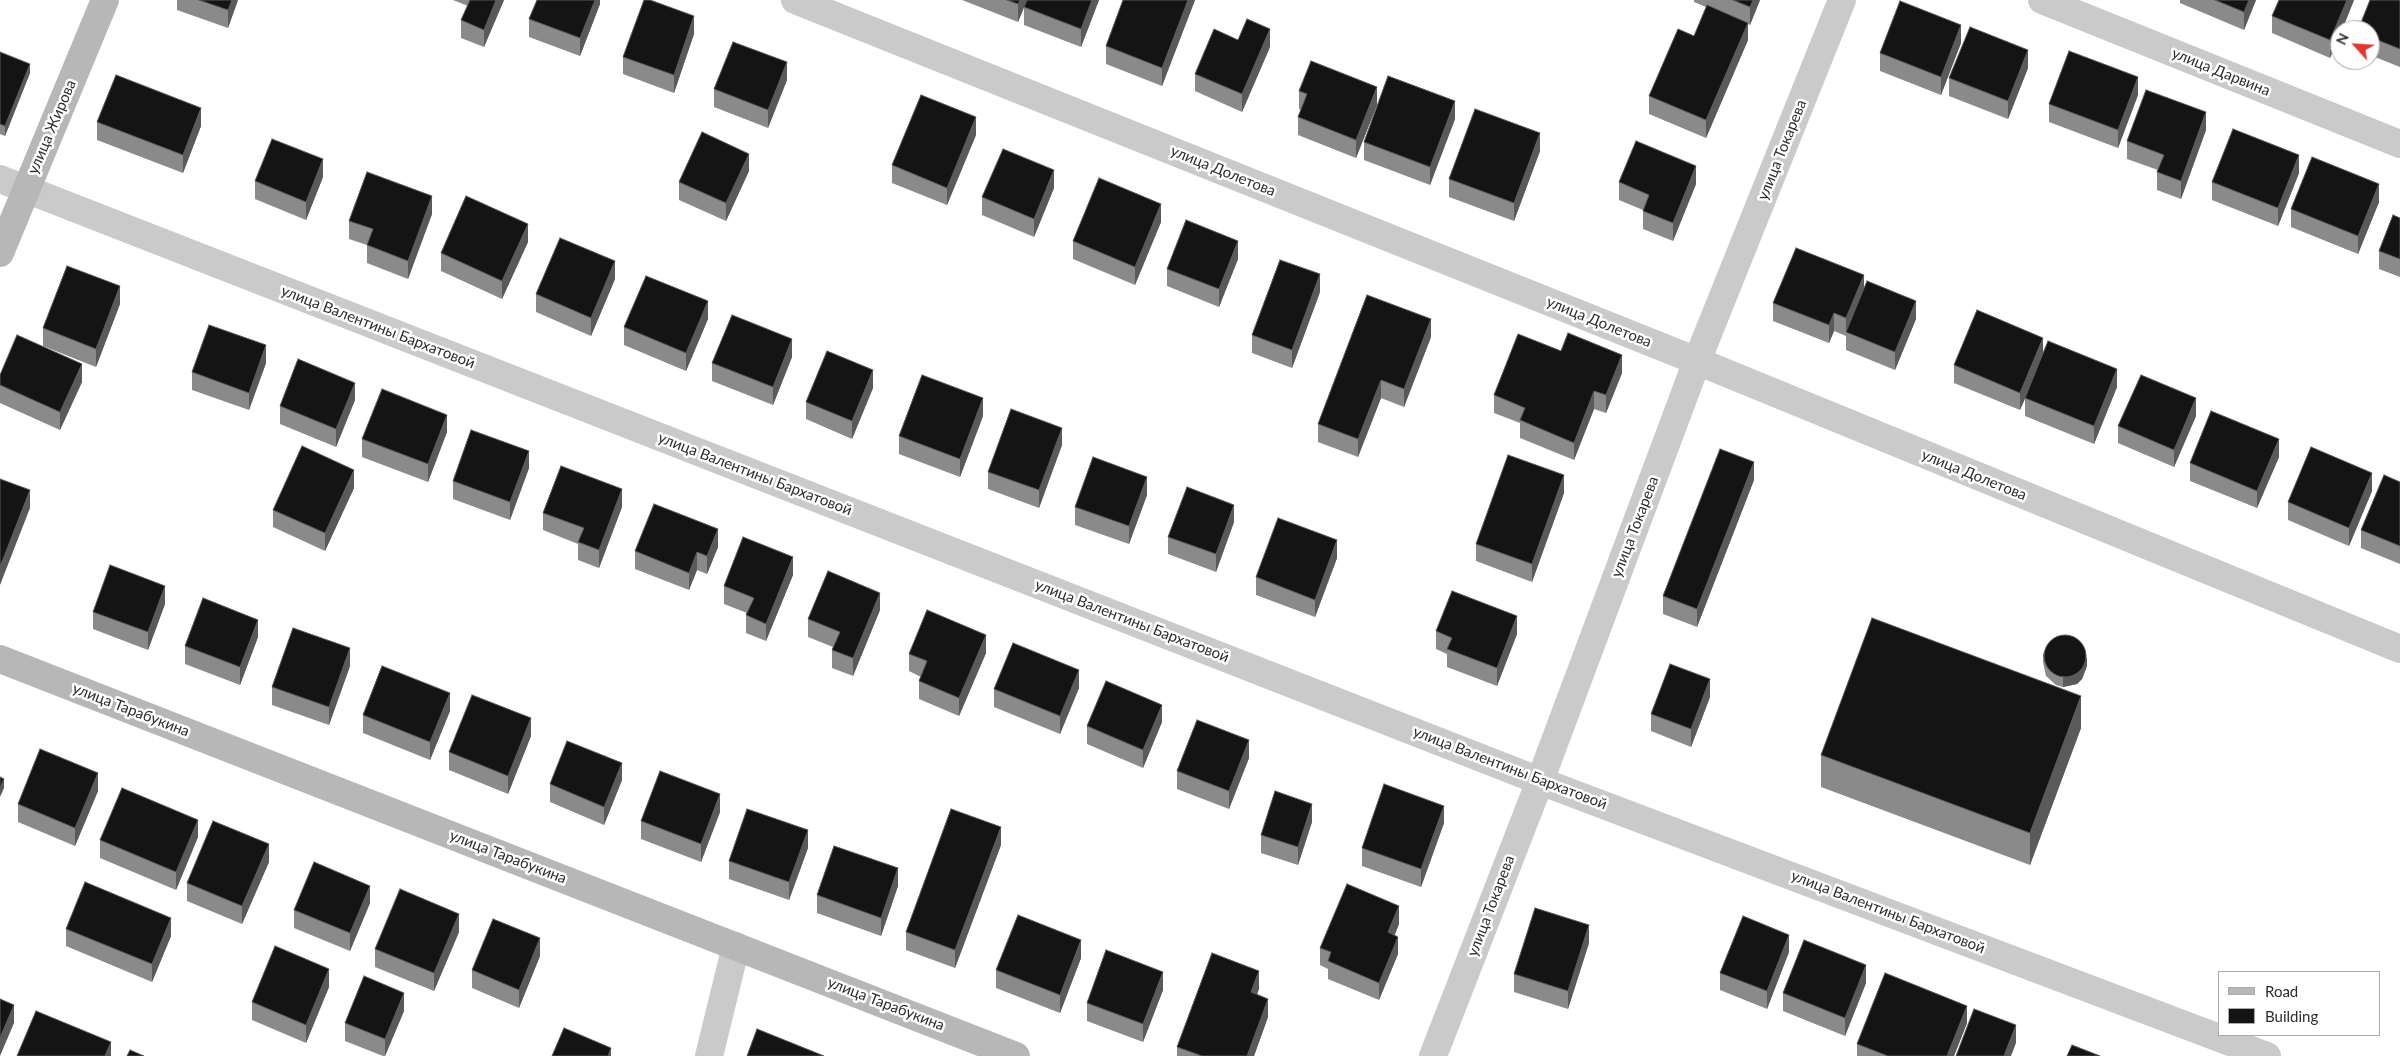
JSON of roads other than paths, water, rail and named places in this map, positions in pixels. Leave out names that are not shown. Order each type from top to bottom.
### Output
[{"type":"main road","name":"улица Жирова","points":[[0,254],[105,0]]},
{"type":"main road","name":"улица Тарабукина","points":[[0,659],[1016,1056]]},
{"type":"street","name":"улица Долетова","points":[[795,0],[1697,362],[2400,649]]},
{"type":"street","name":"улица Токарева","points":[[1433,1056],[1540,781],[1697,362],[1842,0]]},
{"type":"street","name":"улица Дарвина","points":[[2042,0],[2400,144]]},
{"type":"street","name":"улица Валентины Бархатовой","points":[[0,179],[1540,781],[2267,1056]]},
{"type":"street","points":[[709,1056],[736,946]]}]
